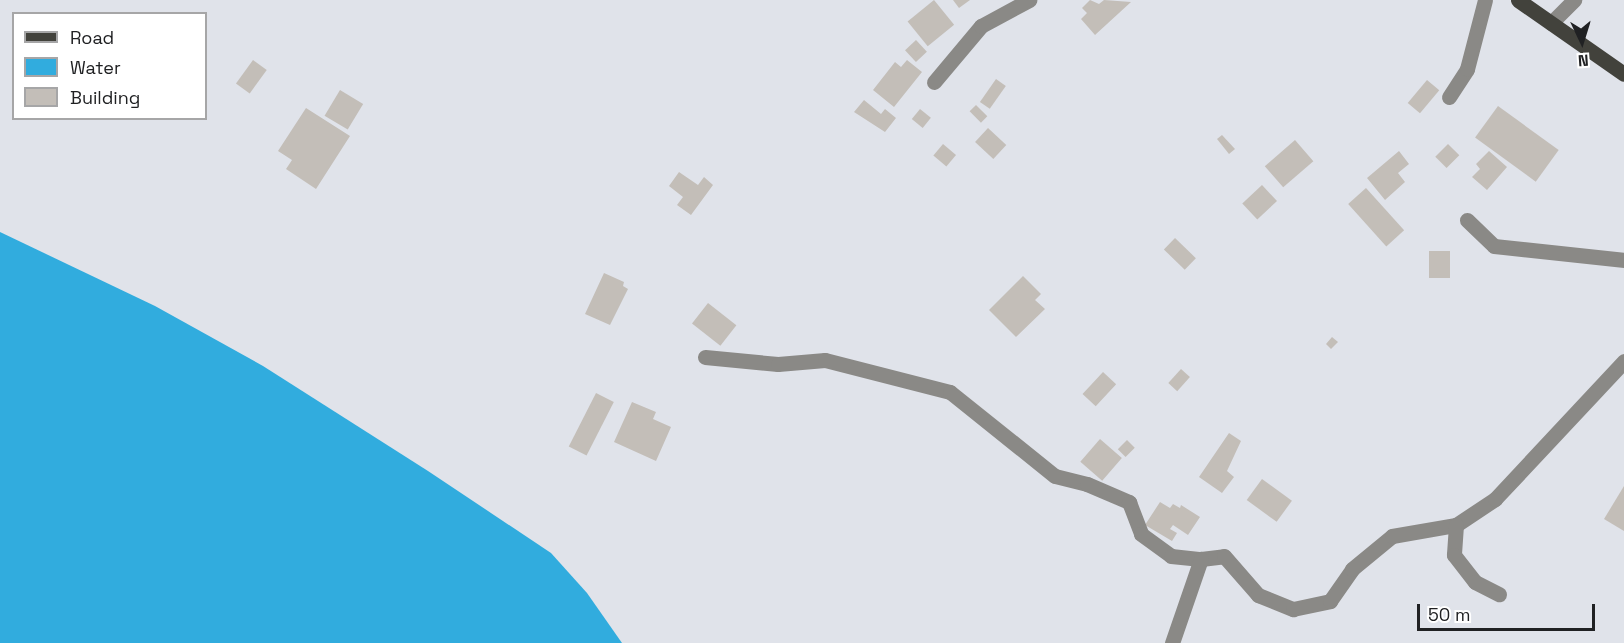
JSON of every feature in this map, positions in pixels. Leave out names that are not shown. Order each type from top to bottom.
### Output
[{"type":"main road","points":[[1518,0],[1624,74]]},
{"type":"street","points":[[934,82],[981,26],[1029,0]]},
{"type":"street","points":[[1449,97],[1467,69],[1485,0]]},
{"type":"street","points":[[1551,23],[1574,0]]},
{"type":"street","points":[[1467,220],[1494,246],[1624,260]]},
{"type":"street","points":[[705,357],[778,364],[825,360],[950,392],[1055,476],[1087,484],[1129,502],[1141,534],[1172,556],[1201,560],[1224,556],[1258,595],[1293,609],[1330,601],[1352,569],[1392,536],[1456,525],[1495,499],[1624,361]]},
{"type":"street","points":[[1456,525],[1454,555],[1476,582],[1498,594]]},
{"type":"street","points":[[1172,643],[1201,560]]},
{"type":"water","points":[[0,232],[155,306],[263,366],[428,471],[551,553],[587,593],[622,643],[0,643]]},
{"type":"building","points":[[934,0],[954,25],[928,46],[908,21]]},
{"type":"building","points":[[953,0],[970,0],[959,8]]},
{"type":"building","points":[[1090,0],[1099,4],[1104,0],[1131,2],[1095,35],[1081,19],[1087,13],[1082,8]]},
{"type":"building","points":[[916,40],[927,52],[916,62],[905,50]]},
{"type":"building","points":[[253,60],[267,70],[250,93],[236,83]]},
{"type":"building","points":[[907,60],[922,72],[894,107],[873,90],[895,62],[901,67]]},
{"type":"building","points":[[996,79],[1006,86],[990,109],[980,102]]},
{"type":"building","points":[[1427,80],[1439,90],[1420,113],[1408,103]]},
{"type":"building","points":[[340,90],[363,104],[348,130],[325,116]]},
{"type":"building","points":[[864,100],[881,114],[885,109],[896,118],[885,132],[854,112]]},
{"type":"building","points":[[976,105],[987,116],[981,123],[970,111]]},
{"type":"building","points":[[1498,106],[1559,150],[1536,182],[1475,138]]},
{"type":"building","points":[[306,108],[350,136],[316,189],[286,169],[292,160],[278,151]]},
{"type":"building","points":[[920,109],[931,118],[923,128],[912,119]]},
{"type":"building","points":[[988,128],[1006,145],[993,159],[975,142]]},
{"type":"building","points":[[1222,135],[1235,149],[1229,154],[1217,139]]},
{"type":"building","points":[[1295,140],[1313,161],[1283,187],[1265,166]]},
{"type":"building","points":[[943,144],[956,155],[946,166],[933,155]]},
{"type":"building","points":[[1448,144],[1459,155],[1447,168],[1435,157]]},
{"type":"building","points":[[1399,151],[1409,164],[1398,173],[1405,182],[1385,200],[1367,178]]},
{"type":"building","points":[[1489,151],[1507,167],[1487,190],[1472,177],[1480,169],[1476,164]]},
{"type":"building","points":[[679,172],[698,185],[704,177],[713,185],[691,215],[677,205],[683,197],[669,186]]},
{"type":"building","points":[[1262,185],[1277,201],[1257,220],[1242,203]]},
{"type":"building","points":[[1366,188],[1404,230],[1386,246],[1348,204]]},
{"type":"building","points":[[1175,238],[1196,258],[1185,270],[1164,250]]},
{"type":"building","points":[[1429,251],[1450,251],[1450,278],[1429,278]]},
{"type":"building","points":[[604,273],[624,282],[623,286],[628,289],[610,325],[585,314]]},
{"type":"building","points":[[1023,276],[1041,294],[1035,300],[1045,309],[1016,337],[989,310]]},
{"type":"building","points":[[708,303],[736,325],[720,346],[692,323]]},
{"type":"building","points":[[1332,337],[1338,342],[1331,349],[1326,344]]},
{"type":"building","points":[[1181,369],[1190,377],[1177,391],[1168,383]]},
{"type":"building","points":[[1103,372],[1116,384],[1096,406],[1083,394]]},
{"type":"building","points":[[596,393],[614,402],[587,456],[569,446]]},
{"type":"building","points":[[632,402],[656,412],[653,419],[671,427],[656,461],[614,442]]},
{"type":"building","points":[[1229,433],[1241,441],[1227,471],[1234,477],[1222,493],[1199,477]]},
{"type":"building","points":[[1100,439],[1122,458],[1102,481],[1080,462]]},
{"type":"building","points":[[1127,440],[1135,448],[1126,457],[1118,449]]},
{"type":"building","points":[[1262,479],[1292,501],[1277,522],[1247,500]]},
{"type":"building","points":[[1624,486],[1624,531],[1604,519]]},
{"type":"building","points":[[1160,502],[1170,508],[1173,504],[1180,508],[1181,505],[1200,517],[1188,535],[1173,525],[1170,529],[1177,533],[1172,541],[1145,525]]}]
